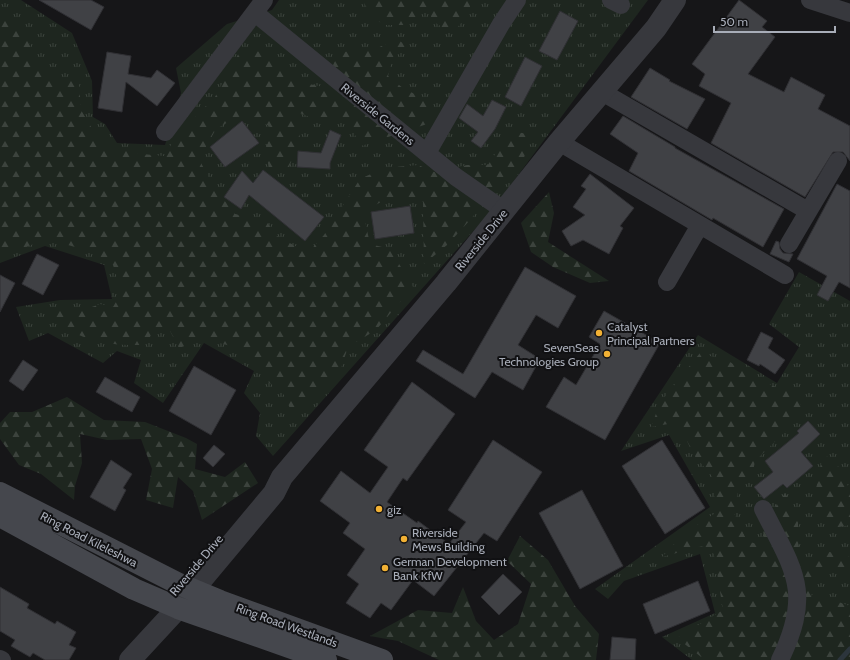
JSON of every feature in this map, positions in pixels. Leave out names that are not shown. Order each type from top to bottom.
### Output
[{"type":"main road","name":"Ring Road Kileleshwa","points":[[0,492],[186,587]]},
{"type":"main road","name":"Ring Road Kileleshwa","points":[[0,516],[134,589],[171,605]]},
{"type":"main road","name":"Ring Road Westlands","points":[[186,587],[382,660]]},
{"type":"main road","name":"Ring Road Westlands","points":[[171,605],[326,660]]},
{"type":"street","points":[[426,153],[501,24],[517,0]]},
{"type":"street","name":"Riverside Drive","points":[[130,660],[171,605],[268,484],[282,477],[406,332],[505,211],[559,142],[656,28],[675,0]]},
{"type":"street","points":[[810,0],[850,13]]},
{"type":"street","name":"Riverside Gardens","points":[[165,132],[260,6],[426,153],[456,177],[505,211]]},
{"type":"street","points":[[602,92],[808,211]]},
{"type":"street","points":[[559,142],[785,275]]},
{"type":"street","points":[[789,244],[838,161]]},
{"type":"street","points":[[667,282],[700,225]]},
{"type":"street","points":[[763,509],[794,572],[797,584],[797,613],[791,637],[780,660]]},
{"type":"street","name":"Riverside Drive","points":[[117,660],[171,605]]},
{"type":"green space","points":[[0,0],[21,0],[72,33],[92,81],[93,117],[105,124],[117,143],[165,145],[181,93],[176,68],[227,24],[272,10],[279,0],[648,0],[493,209],[273,456],[256,436],[260,413],[244,393],[254,371],[204,343],[163,403],[134,383],[141,360],[117,351],[103,363],[48,333],[29,341],[16,307],[60,300],[112,299],[104,265],[45,246],[0,263]]},
{"type":"green space","points":[[362,0],[470,0],[470,12],[452,34],[433,21],[428,10],[405,25],[383,25],[372,15]]},
{"type":"green space","points":[[0,15],[5,15],[26,32],[35,61],[51,76],[79,83],[81,110],[94,132],[110,147],[142,154],[164,156],[177,135],[215,97],[241,49],[262,52],[300,82],[323,87],[339,52],[373,50],[397,39],[410,48],[393,57],[388,76],[404,89],[428,100],[430,123],[361,146],[347,120],[318,120],[297,112],[300,139],[288,170],[269,167],[265,150],[273,129],[254,116],[237,117],[216,129],[199,159],[212,184],[235,214],[267,222],[275,235],[308,253],[324,235],[360,179],[384,168],[418,165],[434,172],[467,165],[488,165],[510,131],[534,135],[521,164],[494,187],[471,219],[447,245],[424,264],[423,202],[390,197],[363,212],[370,244],[390,249],[413,287],[376,330],[348,347],[339,374],[294,417],[282,391],[268,382],[254,361],[231,346],[204,339],[179,348],[169,329],[157,327],[144,345],[106,343],[74,333],[51,321],[52,310],[81,311],[100,304],[113,307],[122,292],[113,265],[98,255],[47,239],[20,249],[0,254]]},
{"type":"green space","points":[[549,192],[554,213],[548,242],[609,281],[590,283],[553,267],[531,252],[521,223]]},
{"type":"green space","points":[[799,272],[850,301],[850,660],[692,660],[662,637],[715,613],[700,554],[624,581],[608,599],[595,589],[710,507],[669,435],[621,451],[698,335],[777,383],[799,347],[769,324]]},
{"type":"green space","points":[[700,353],[730,362],[754,377],[778,388],[798,394],[803,414],[755,461],[751,482],[739,485],[734,513],[747,541],[766,547],[762,526],[785,493],[798,515],[798,541],[802,569],[820,550],[849,556],[850,568],[834,569],[816,576],[810,590],[814,602],[830,599],[850,606],[850,660],[705,660],[677,638],[723,610],[714,554],[702,546],[662,557],[686,532],[717,512],[712,476],[693,454],[683,432],[668,424],[651,427],[660,403]]},
{"type":"green space","points":[[67,397],[104,420],[145,422],[186,438],[197,444],[195,469],[225,477],[245,462],[258,483],[202,520],[193,491],[178,477],[173,508],[146,500],[152,469],[141,439],[107,440],[80,434],[82,463],[75,486],[74,500],[41,474],[19,465],[0,439],[0,423],[10,412],[32,412]]},
{"type":"green space","points":[[823,455],[835,460],[850,490],[850,525],[828,529],[813,503]]},
{"type":"green space","points":[[520,536],[548,560],[575,606],[599,634],[596,660],[439,660],[398,641],[370,636],[418,610],[452,613],[463,587],[476,621],[494,640],[518,624],[531,584],[507,561]]},
{"type":"building","points":[[39,0],[91,0],[104,7],[91,30]]},
{"type":"building","points":[[739,0],[767,21],[762,27],[775,37],[748,74],[784,92],[791,77],[825,95],[818,109],[850,126],[850,161],[843,152],[833,152],[805,197],[711,143],[731,103],[699,86],[705,74],[692,64]]},
{"type":"building","points":[[560,11],[578,21],[557,60],[539,51]]},
{"type":"building","points":[[107,52],[131,56],[128,74],[151,78],[157,70],[175,83],[157,106],[126,82],[122,112],[98,108]]},
{"type":"building","points":[[525,57],[542,66],[521,106],[505,97]]},
{"type":"building","points":[[650,68],[670,80],[669,81],[705,99],[687,129],[631,97]]},
{"type":"building","points":[[492,100],[506,107],[495,129],[481,148],[471,141],[478,132],[459,118],[467,104],[483,116]]},
{"type":"building","points":[[623,116],[675,148],[784,209],[763,247],[713,218],[712,220],[629,171],[638,153],[610,134]]},
{"type":"building","points":[[242,121],[259,143],[225,167],[210,147]]},
{"type":"building","points":[[330,130],[341,135],[330,163],[330,169],[297,167],[298,151],[321,153]]},
{"type":"building","points":[[263,170],[324,217],[305,241],[249,195],[241,209],[224,197],[242,171],[253,183]]},
{"type":"building","points":[[590,174],[634,208],[620,226],[623,228],[609,254],[583,240],[571,246],[562,231],[585,215],[573,207],[586,189],[581,186]]},
{"type":"building","points":[[837,184],[850,191],[850,288],[839,282],[828,301],[817,295],[827,276],[797,259]]},
{"type":"building","points":[[410,206],[414,233],[375,239],[371,212]]},
{"type":"building","points":[[776,241],[779,242],[780,249],[783,253],[793,254],[789,262],[770,254]]},
{"type":"building","points":[[37,254],[59,265],[43,295],[22,284]]},
{"type":"building","points":[[525,267],[576,296],[558,328],[536,315],[518,345],[540,359],[523,390],[492,372],[475,398],[416,361],[423,350],[463,374]]},
{"type":"building","points":[[0,275],[15,283],[0,312]]},
{"type":"building","points":[[604,311],[660,343],[605,440],[546,407],[564,377],[576,385],[600,344],[589,337]]},
{"type":"building","points":[[761,332],[773,338],[768,348],[785,360],[775,374],[760,364],[759,366],[747,360]]},
{"type":"building","points":[[23,360],[38,370],[23,391],[9,381]]},
{"type":"building","points":[[194,366],[236,390],[211,435],[169,411]]},
{"type":"building","points":[[105,377],[140,397],[132,412],[96,392]]},
{"type":"building","points":[[412,382],[455,414],[407,481],[403,478],[387,502],[417,523],[418,521],[449,544],[466,522],[448,510],[493,440],[542,472],[497,541],[484,533],[434,596],[413,580],[391,610],[381,603],[370,618],[346,603],[359,584],[347,575],[365,549],[343,533],[350,523],[320,501],[341,471],[370,493],[388,467],[364,450]]},
{"type":"building","points":[[808,421],[820,434],[801,452],[813,466],[787,488],[783,484],[764,499],[754,487],[773,472],[765,461],[799,433],[797,431]]},
{"type":"building","points":[[662,440],[705,508],[665,534],[622,466]]},
{"type":"building","points":[[214,445],[225,454],[213,467],[203,458]]},
{"type":"building","points":[[111,460],[132,474],[123,488],[126,490],[115,511],[90,497]]},
{"type":"building","points":[[582,490],[623,566],[580,589],[539,513]]},
{"type":"building","points":[[503,574],[522,592],[499,615],[481,597]]},
{"type":"building","points":[[698,581],[710,611],[655,634],[643,604]]},
{"type":"building","points":[[0,587],[29,604],[27,608],[55,624],[57,621],[76,632],[69,645],[76,648],[69,660],[45,660],[33,653],[30,657],[11,646],[15,640],[0,631]]},
{"type":"building","points":[[612,637],[636,639],[635,660],[610,660]]},
{"type":"waterway","points":[[840,660],[850,649]]},
{"type":"place","name":"Catalyst Principal Partners","points":[[599,333]]},
{"type":"place","name":"SevenSeas Technologies Group","points":[[607,354]]},
{"type":"place","name":"giz","points":[[379,509]]},
{"type":"place","name":"Riverside Mews Building","points":[[404,539]]},
{"type":"place","name":"German Development Bank KfW","points":[[385,568]]}]
